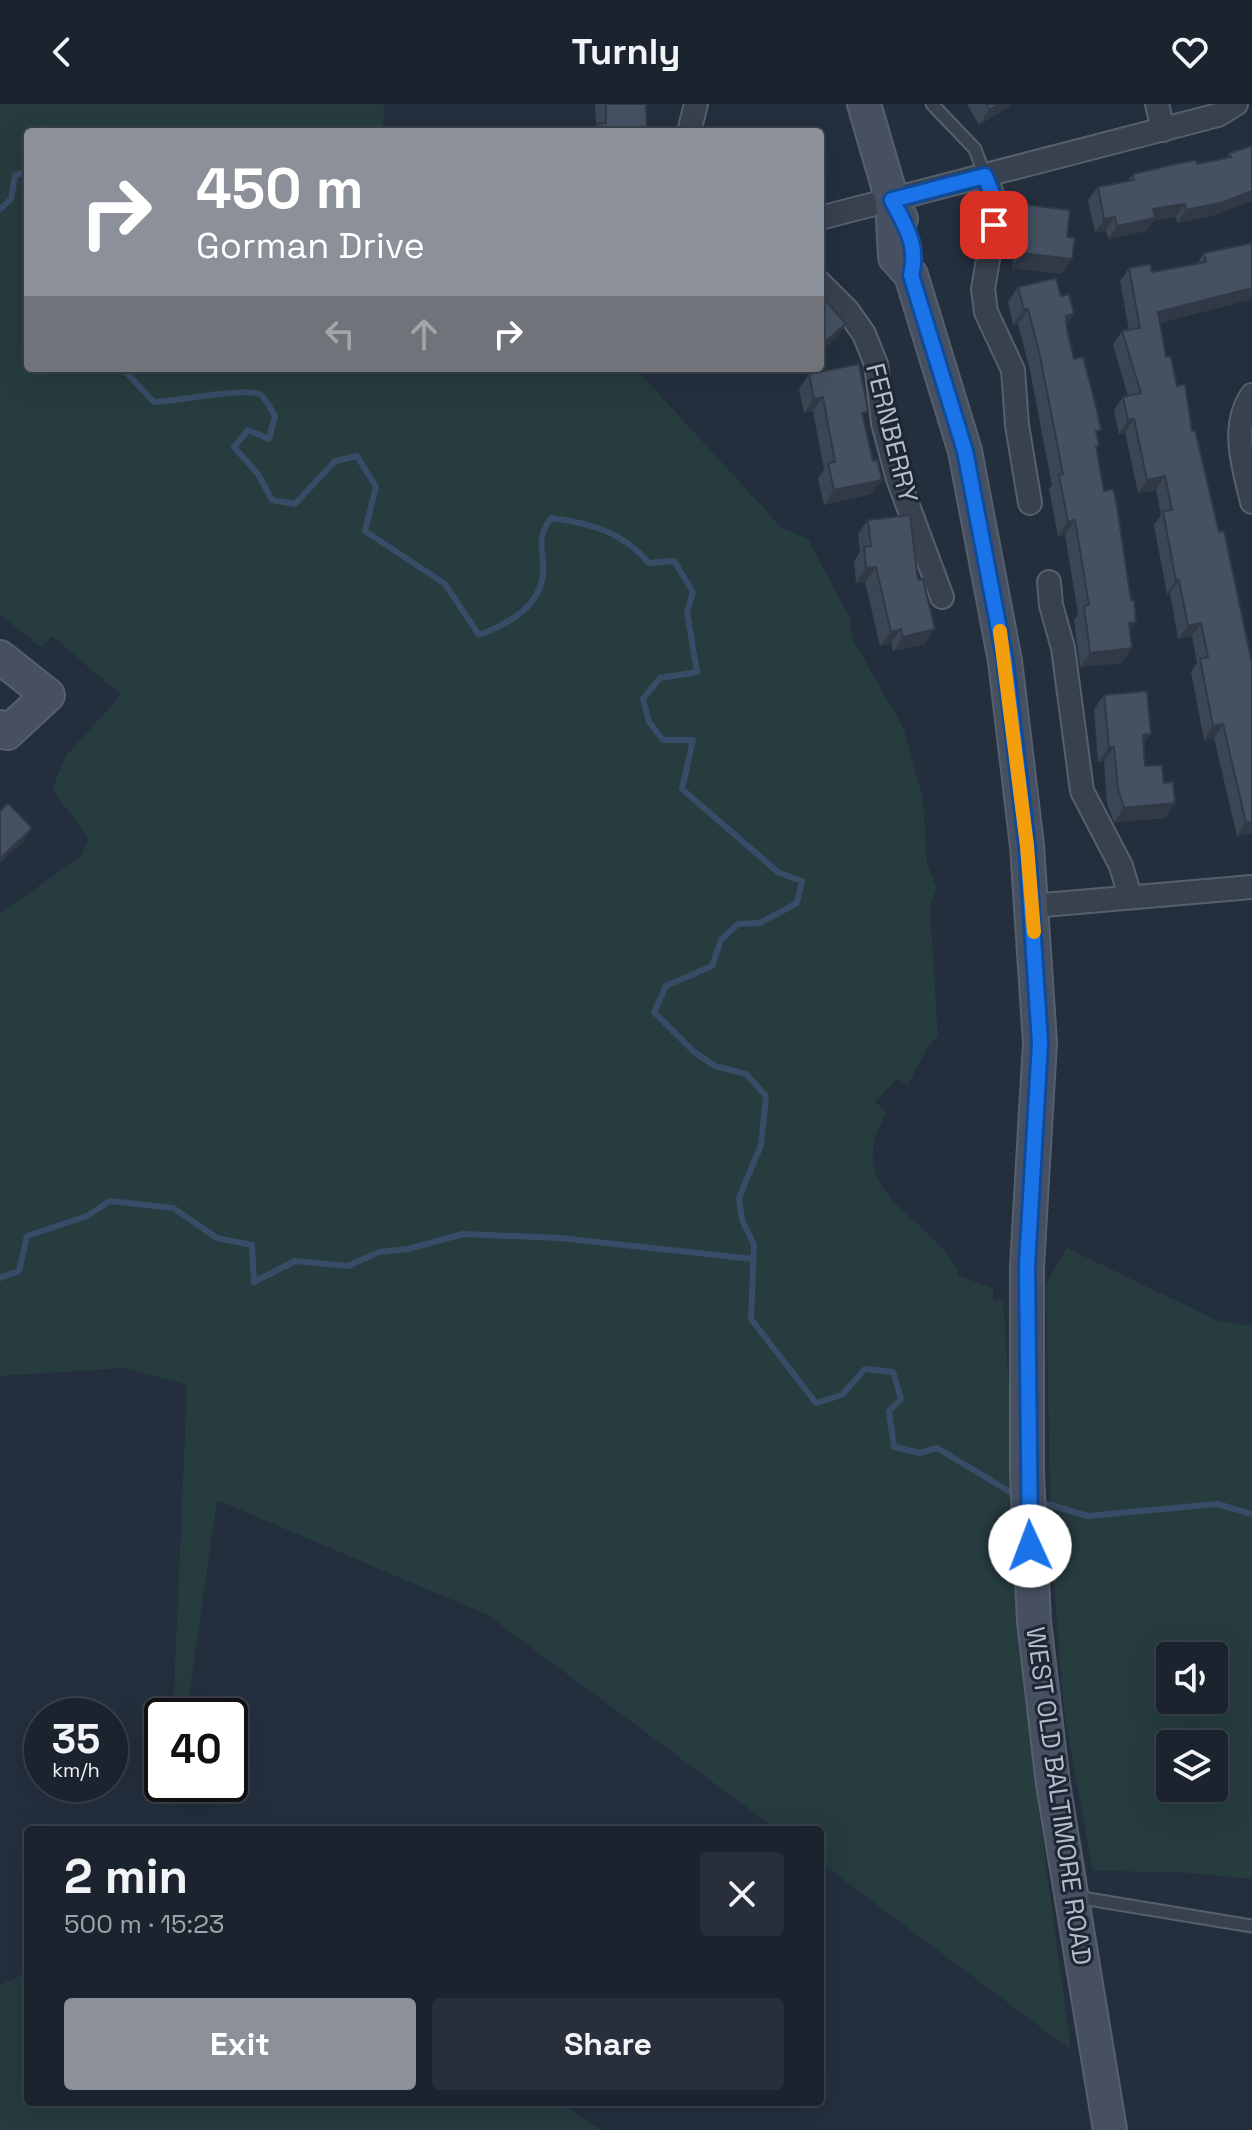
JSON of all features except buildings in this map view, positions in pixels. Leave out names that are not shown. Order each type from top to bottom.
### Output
[{"type":"street","points":[[690,128],[696,104]]},
{"type":"street","name":"WEST OLD BALTIMORE ROAD","points":[[864,104],[892,200],[895,257],[911,275],[965,451],[1005,661],[1032,906],[1040,1043],[1027,1266],[1027,1474],[1034,1621],[1053,1784],[1110,2130]]},
{"type":"street","points":[[1157,104],[1163,130]]},
{"type":"street","points":[[824,217],[1218,115],[1236,104]]},
{"type":"street","points":[[985,176],[994,199],[994,225],[983,289],[986,312],[1013,370],[1017,425],[1030,503]]},
{"type":"street","name":"FERNBERRY","points":[[824,287],[848,311],[864,334],[876,364],[883,423],[898,479],[942,597]]},
{"type":"street","points":[[1252,395],[1240,423],[1241,457],[1252,502]]},
{"type":"street","points":[[1049,582],[1051,605],[1063,648],[1082,791],[1121,866],[1130,896]]},
{"type":"street","points":[[0,657],[48,695],[2,733]]},
{"type":"street","points":[[1032,906],[1252,887]]},
{"type":"lane","points":[[932,104],[975,149],[985,176]]},
{"type":"lane","points":[[1072,1897],[1252,1926]]},
{"type":"green space","points":[[0,104],[384,104],[383,128],[24,128],[24,372],[639,372],[782,528],[808,539],[850,619],[852,638],[904,729],[923,800],[927,863],[936,887],[930,907],[938,1036],[928,1047],[907,1086],[898,1078],[875,1102],[887,1112],[874,1141],[874,1166],[882,1186],[949,1256],[959,1276],[993,1288],[993,1301],[1003,1300],[1038,1806],[1071,2050],[824,1865],[824,1826],[772,1826],[488,1615],[217,1500],[189,1698],[174,1698],[187,1385],[125,1368],[0,1376],[0,914],[81,856],[89,839],[52,789],[66,756],[121,695],[52,636],[42,648],[0,615]]},
{"type":"green space","points":[[1067,1248],[1216,1320],[1252,1326],[1252,1879],[1180,1872],[1093,1871],[1064,1713],[1051,1545],[1046,1284]]},
{"type":"green space","points":[[24,1974],[24,2106],[564,2106],[601,2130],[0,2130],[0,1985]]},
{"type":"waterway","points":[[0,209],[11,199],[15,175],[24,173]]},
{"type":"waterway","points":[[126,372],[154,402],[242,392],[261,395],[275,416],[269,439],[248,430],[234,447],[258,474],[272,500],[295,504],[335,461],[357,456],[376,487],[365,531],[445,584],[479,635],[521,612],[536,595],[543,572],[542,538],[551,518],[579,523],[617,536],[649,563],[674,561],[693,592],[687,612],[697,672],[660,678],[643,699],[649,722],[663,740],[693,740],[682,789],[779,873],[802,881],[797,903],[760,923],[738,924],[721,940],[712,966],[666,986],[654,1012],[694,1052],[715,1066],[746,1074],[766,1096],[761,1145],[739,1198],[742,1220],[754,1245],[751,1319],[816,1403],[842,1395],[865,1369],[893,1372],[901,1399],[889,1411],[894,1447],[920,1453],[937,1448],[1017,1496]]},
{"type":"waterway","points":[[0,1278],[19,1271],[27,1236],[87,1216],[110,1201],[173,1208],[217,1238],[252,1245],[254,1282],[295,1261],[348,1266],[379,1252],[408,1249],[463,1234],[560,1238],[753,1259]]},
{"type":"waterway","points":[[1040,1502],[1088,1516],[1217,1504],[1252,1514]]},
{"type":"slow traffic","points":[[1000,631],[1027,846],[1034,932]]},
{"type":"route","points":[[994,225],[994,199],[985,176],[892,200],[912,238],[916,257],[911,275],[965,451],[1005,661],[1027,846],[1040,1043],[1027,1266],[1030,1546]]}]
